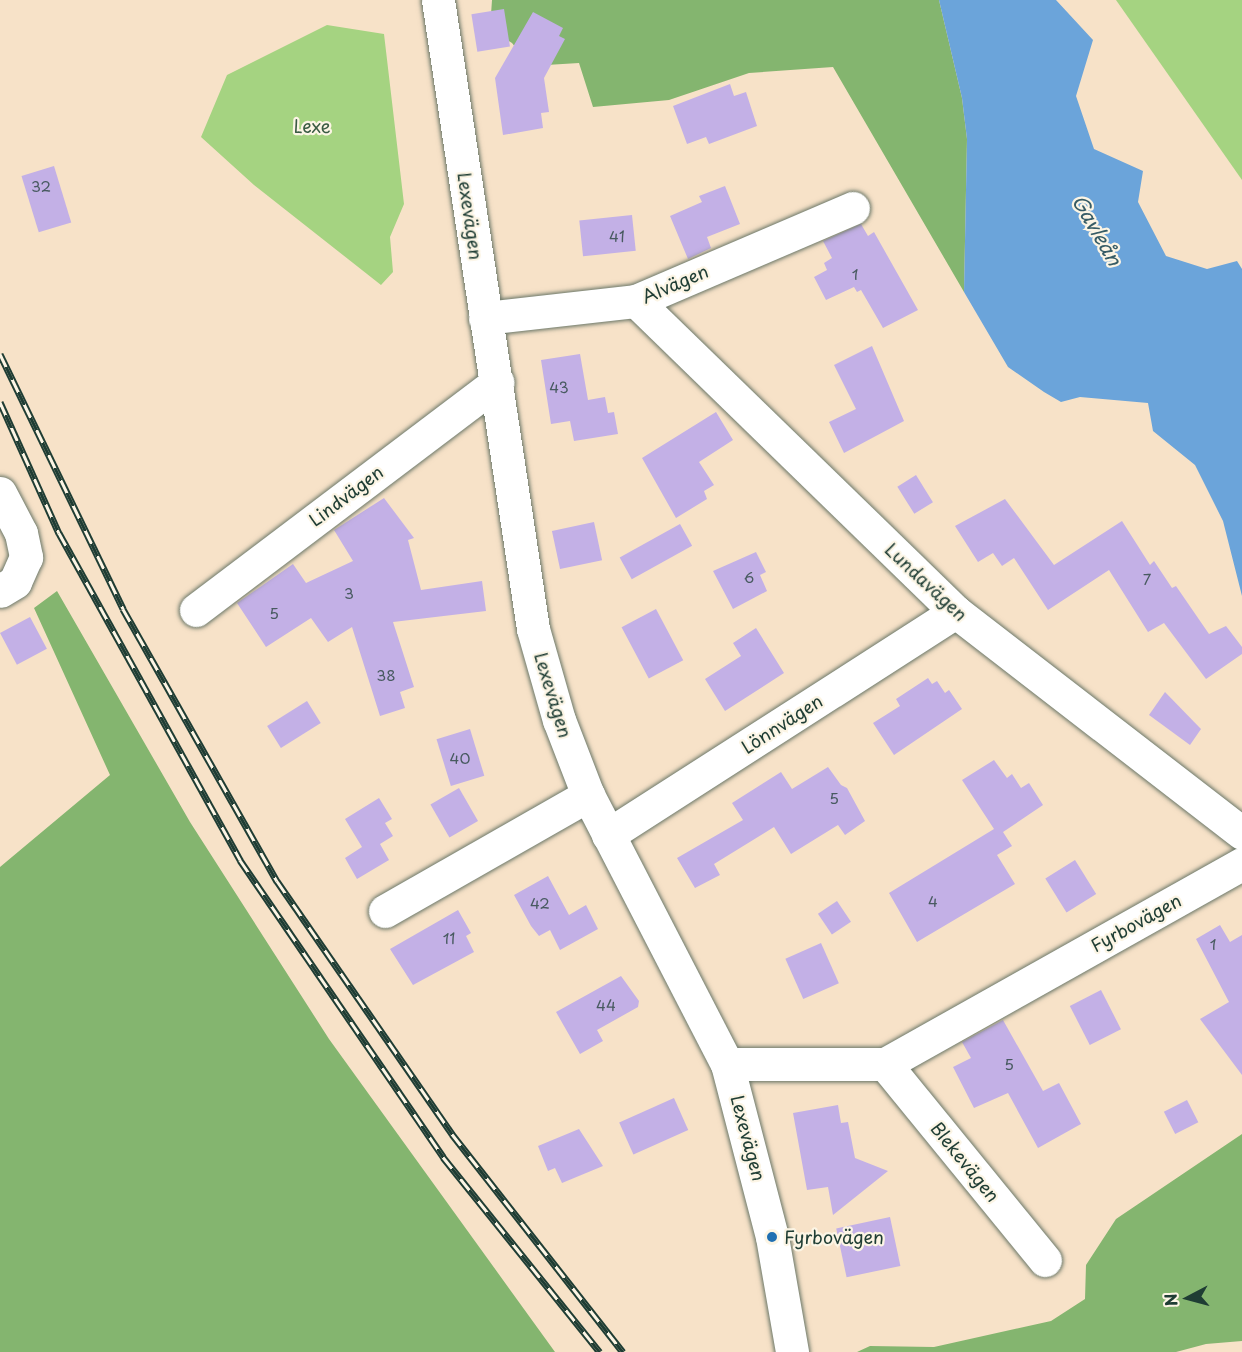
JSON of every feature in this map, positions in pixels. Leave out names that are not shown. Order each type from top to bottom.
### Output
[{"type":"street","name":"Lexevägen","points":[[438,0],[533,628],[558,720],[588,795],[727,1064],[772,1237],[792,1352]]},
{"type":"street","name":"Alvägen","points":[[485,318],[636,302],[853,208]]},
{"type":"street","name":"Lundavägen","points":[[636,302],[956,612],[1242,833]]},
{"type":"street","name":"Lindvägen","points":[[196,610],[497,382]]},
{"type":"street","points":[[0,493],[21,533],[26,557],[15,582],[0,591]]},
{"type":"street","name":"Lönnvägen","points":[[608,835],[956,612]]},
{"type":"street","points":[[385,911],[588,795]]},
{"type":"street","name":"Fyrbovägen","points":[[727,1064],[885,1064],[1242,864]]},
{"type":"street","name":"Blekevägen","points":[[885,1064],[1045,1260]]},
{"type":"green space","points":[[492,0],[939,0],[962,98],[967,139],[964,292],[833,67],[749,73],[669,100],[593,107],[579,63],[530,66],[512,43],[490,29]]},
{"type":"green space","points":[[1116,0],[1242,0],[1242,180]]},
{"type":"green space","name":"Lexe","points":[[327,25],[384,34],[404,204],[390,237],[393,272],[381,285],[254,185],[201,137],[227,75]]},
{"type":"green space","points":[[57,591],[190,822],[329,1039],[555,1352],[0,1352],[0,867],[110,775],[34,608]]},
{"type":"green space","points":[[1242,1134],[1242,1341],[1206,1344],[1176,1352],[857,1352],[870,1346],[934,1347],[1051,1321],[1085,1299],[1086,1265],[1116,1219]]},
{"type":"water","name":"Gavleån","points":[[939,0],[1056,0],[1093,40],[1076,96],[1094,149],[1143,171],[1138,202],[1166,256],[1207,269],[1237,261],[1242,269],[1242,596],[1223,521],[1195,465],[1153,431],[1148,403],[1080,397],[1061,402],[1044,392],[1008,367],[964,292],[967,139],[962,98]]},
{"type":"building","points":[[504,9],[510,47],[477,52],[471,14]]},
{"type":"building","points":[[533,12],[563,28],[559,36],[565,39],[544,78],[549,112],[541,113],[543,128],[503,135],[495,78]]},
{"type":"building","points":[[730,84],[734,96],[746,92],[757,126],[709,144],[706,137],[687,144],[673,106]]},
{"type":"building","points":[[54,166],[71,222],[39,232],[21,176]]},
{"type":"building","points":[[725,186],[740,224],[707,237],[711,248],[688,259],[670,216],[702,202],[699,196]]},
{"type":"building","points":[[632,215],[636,251],[583,256],[579,221]]},
{"type":"building","points":[[861,224],[868,236],[874,232],[918,310],[883,328],[861,290],[857,292],[854,287],[826,300],[814,277],[827,270],[824,263],[832,258],[823,241]]},
{"type":"building","points":[[872,346],[904,421],[844,453],[829,422],[856,409],[834,365]]},
{"type":"building","points":[[580,354],[588,400],[605,397],[608,413],[614,412],[618,434],[574,441],[570,421],[551,424],[541,360]]},
{"type":"building","points":[[716,412],[733,440],[699,462],[714,485],[704,491],[707,499],[676,518],[642,458]]},
{"type":"building","points":[[916,475],[933,502],[914,514],[897,487]]},
{"type":"building","points":[[384,498],[414,538],[408,540],[421,590],[482,581],[486,611],[393,622],[414,687],[400,692],[405,708],[380,716],[352,627],[328,642],[311,618],[266,647],[237,603],[293,564],[306,583],[353,561],[334,530]]},
{"type":"building","points":[[1005,499],[1054,565],[1122,521],[1150,565],[1154,561],[1172,588],[1176,586],[1209,634],[1226,626],[1242,647],[1242,654],[1206,679],[1164,623],[1148,632],[1109,570],[1048,610],[1014,558],[1002,566],[993,553],[978,562],[955,526]]},
{"type":"building","points":[[594,522],[602,560],[560,569],[552,531]]},
{"type":"building","points":[[680,524],[692,546],[632,579],[620,557]]},
{"type":"building","points":[[756,552],[766,572],[760,575],[767,591],[733,609],[713,571]]},
{"type":"building","points":[[656,609],[683,660],[649,679],[622,627]]},
{"type":"building","points":[[30,617],[47,649],[17,665],[0,633]]},
{"type":"building","points":[[756,628],[784,673],[725,711],[705,679],[741,656],[733,643]]},
{"type":"building","points":[[928,678],[932,684],[937,681],[945,693],[949,690],[962,709],[894,755],[873,723],[900,706],[896,699]]},
{"type":"building","points":[[1165,692],[1201,729],[1190,745],[1149,715]]},
{"type":"building","points":[[307,701],[321,723],[281,748],[267,726]]},
{"type":"building","points":[[470,729],[484,776],[451,786],[437,739]]},
{"type":"building","points":[[994,760],[1007,778],[1012,774],[1021,788],[1029,783],[1043,805],[1003,832],[1012,846],[997,855],[1015,884],[917,942],[889,893],[994,829],[962,780]]},
{"type":"building","points":[[828,767],[841,785],[847,788],[865,821],[845,835],[838,825],[791,854],[774,827],[714,864],[720,875],[695,888],[677,858],[743,820],[732,803],[781,772],[792,789]]},
{"type":"building","points":[[459,788],[478,821],[449,837],[430,804]]},
{"type":"building","points":[[379,798],[392,819],[385,823],[393,836],[380,844],[389,860],[357,879],[345,858],[362,847],[345,819]]},
{"type":"building","points":[[1075,860],[1096,894],[1067,912],[1045,879]]},
{"type":"building","points":[[548,876],[569,915],[586,905],[598,929],[560,950],[550,930],[539,936],[514,895]]},
{"type":"building","points":[[837,901],[851,922],[832,935],[818,914]]},
{"type":"building","points":[[458,910],[471,933],[466,936],[474,952],[413,985],[390,949]]},
{"type":"building","points":[[1220,925],[1230,942],[1242,935],[1242,1075],[1200,1019],[1229,1002],[1196,939]]},
{"type":"building","points":[[821,943],[839,983],[803,999],[785,959]]},
{"type":"building","points":[[621,976],[639,1001],[638,1007],[597,1030],[603,1041],[580,1054],[556,1012]]},
{"type":"building","points":[[1101,990],[1121,1029],[1090,1045],[1070,1006]]},
{"type":"building","points":[[1003,1020],[1043,1091],[1059,1083],[1081,1124],[1038,1148],[1008,1093],[974,1108],[953,1067],[971,1058],[962,1042]]},
{"type":"building","points":[[674,1098],[688,1130],[633,1154],[619,1122]]},
{"type":"building","points":[[1187,1100],[1198,1122],[1175,1134],[1164,1112]]},
{"type":"building","points":[[838,1105],[841,1123],[848,1122],[855,1158],[888,1171],[833,1215],[828,1187],[807,1190],[793,1113]]},
{"type":"building","points":[[579,1129],[603,1166],[562,1183],[555,1168],[548,1171],[538,1146]]},
{"type":"building","points":[[890,1217],[900,1266],[847,1277],[836,1228]]},
{"type":"railway","points":[[0,354],[123,609],[277,881],[452,1134],[623,1352]]},
{"type":"railway","points":[[0,402],[59,533],[240,860],[443,1157],[600,1352]]},
{"type":"place","name":"Fyrbovägen","points":[[772,1237]]}]
